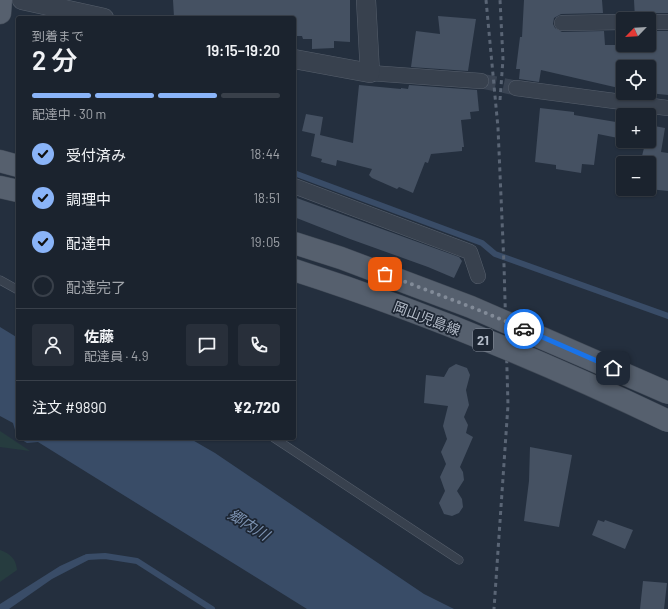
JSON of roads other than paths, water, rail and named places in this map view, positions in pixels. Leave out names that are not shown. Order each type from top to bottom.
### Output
[{"type":"main road","points":[[0,13],[1,0]]},
{"type":"main road","points":[[0,161],[16,165]]},
{"type":"main road","points":[[0,187],[16,191]]},
{"type":"main road","name":"岡山児島線","points":[[296,244],[341,258],[471,307],[668,393]]},
{"type":"main road","name":"岡山児島線","points":[[296,271],[360,293],[540,362],[668,421]]},
{"type":"street","points":[[22,0],[95,16]]},
{"type":"street","points":[[366,0],[370,73]]},
{"type":"street","points":[[562,23],[616,22]]},
{"type":"street","points":[[656,22],[668,22]]},
{"type":"street","points":[[296,59],[370,73],[481,81]]},
{"type":"street","points":[[516,88],[668,108]]},
{"type":"street","points":[[296,187],[470,252],[478,276]]},
{"type":"lane","points":[[0,280],[16,289]]},
{"type":"lane","points":[[277,440],[459,560]]},
{"type":"water","points":[[0,327],[16,337],[16,434],[13,423],[0,416]]},
{"type":"water","name":"郷内川","points":[[22,440],[192,440],[215,453],[424,594],[454,609],[307,609],[38,442],[27,443]]},
{"type":"water","points":[[100,554],[52,579],[9,609],[0,609],[0,604],[60,566],[84,555]]},
{"type":"waterway","points":[[296,174],[482,243],[495,254],[668,316]]},
{"type":"waterway","points":[[87,557],[105,556],[137,561],[212,609]]},
{"type":"tunnel","points":[[481,81],[516,88]]},
{"type":"railway","points":[[486,0],[498,128],[508,405],[494,609]]},
{"type":"railway","points":[[500,0],[503,59],[500,100]]}]
